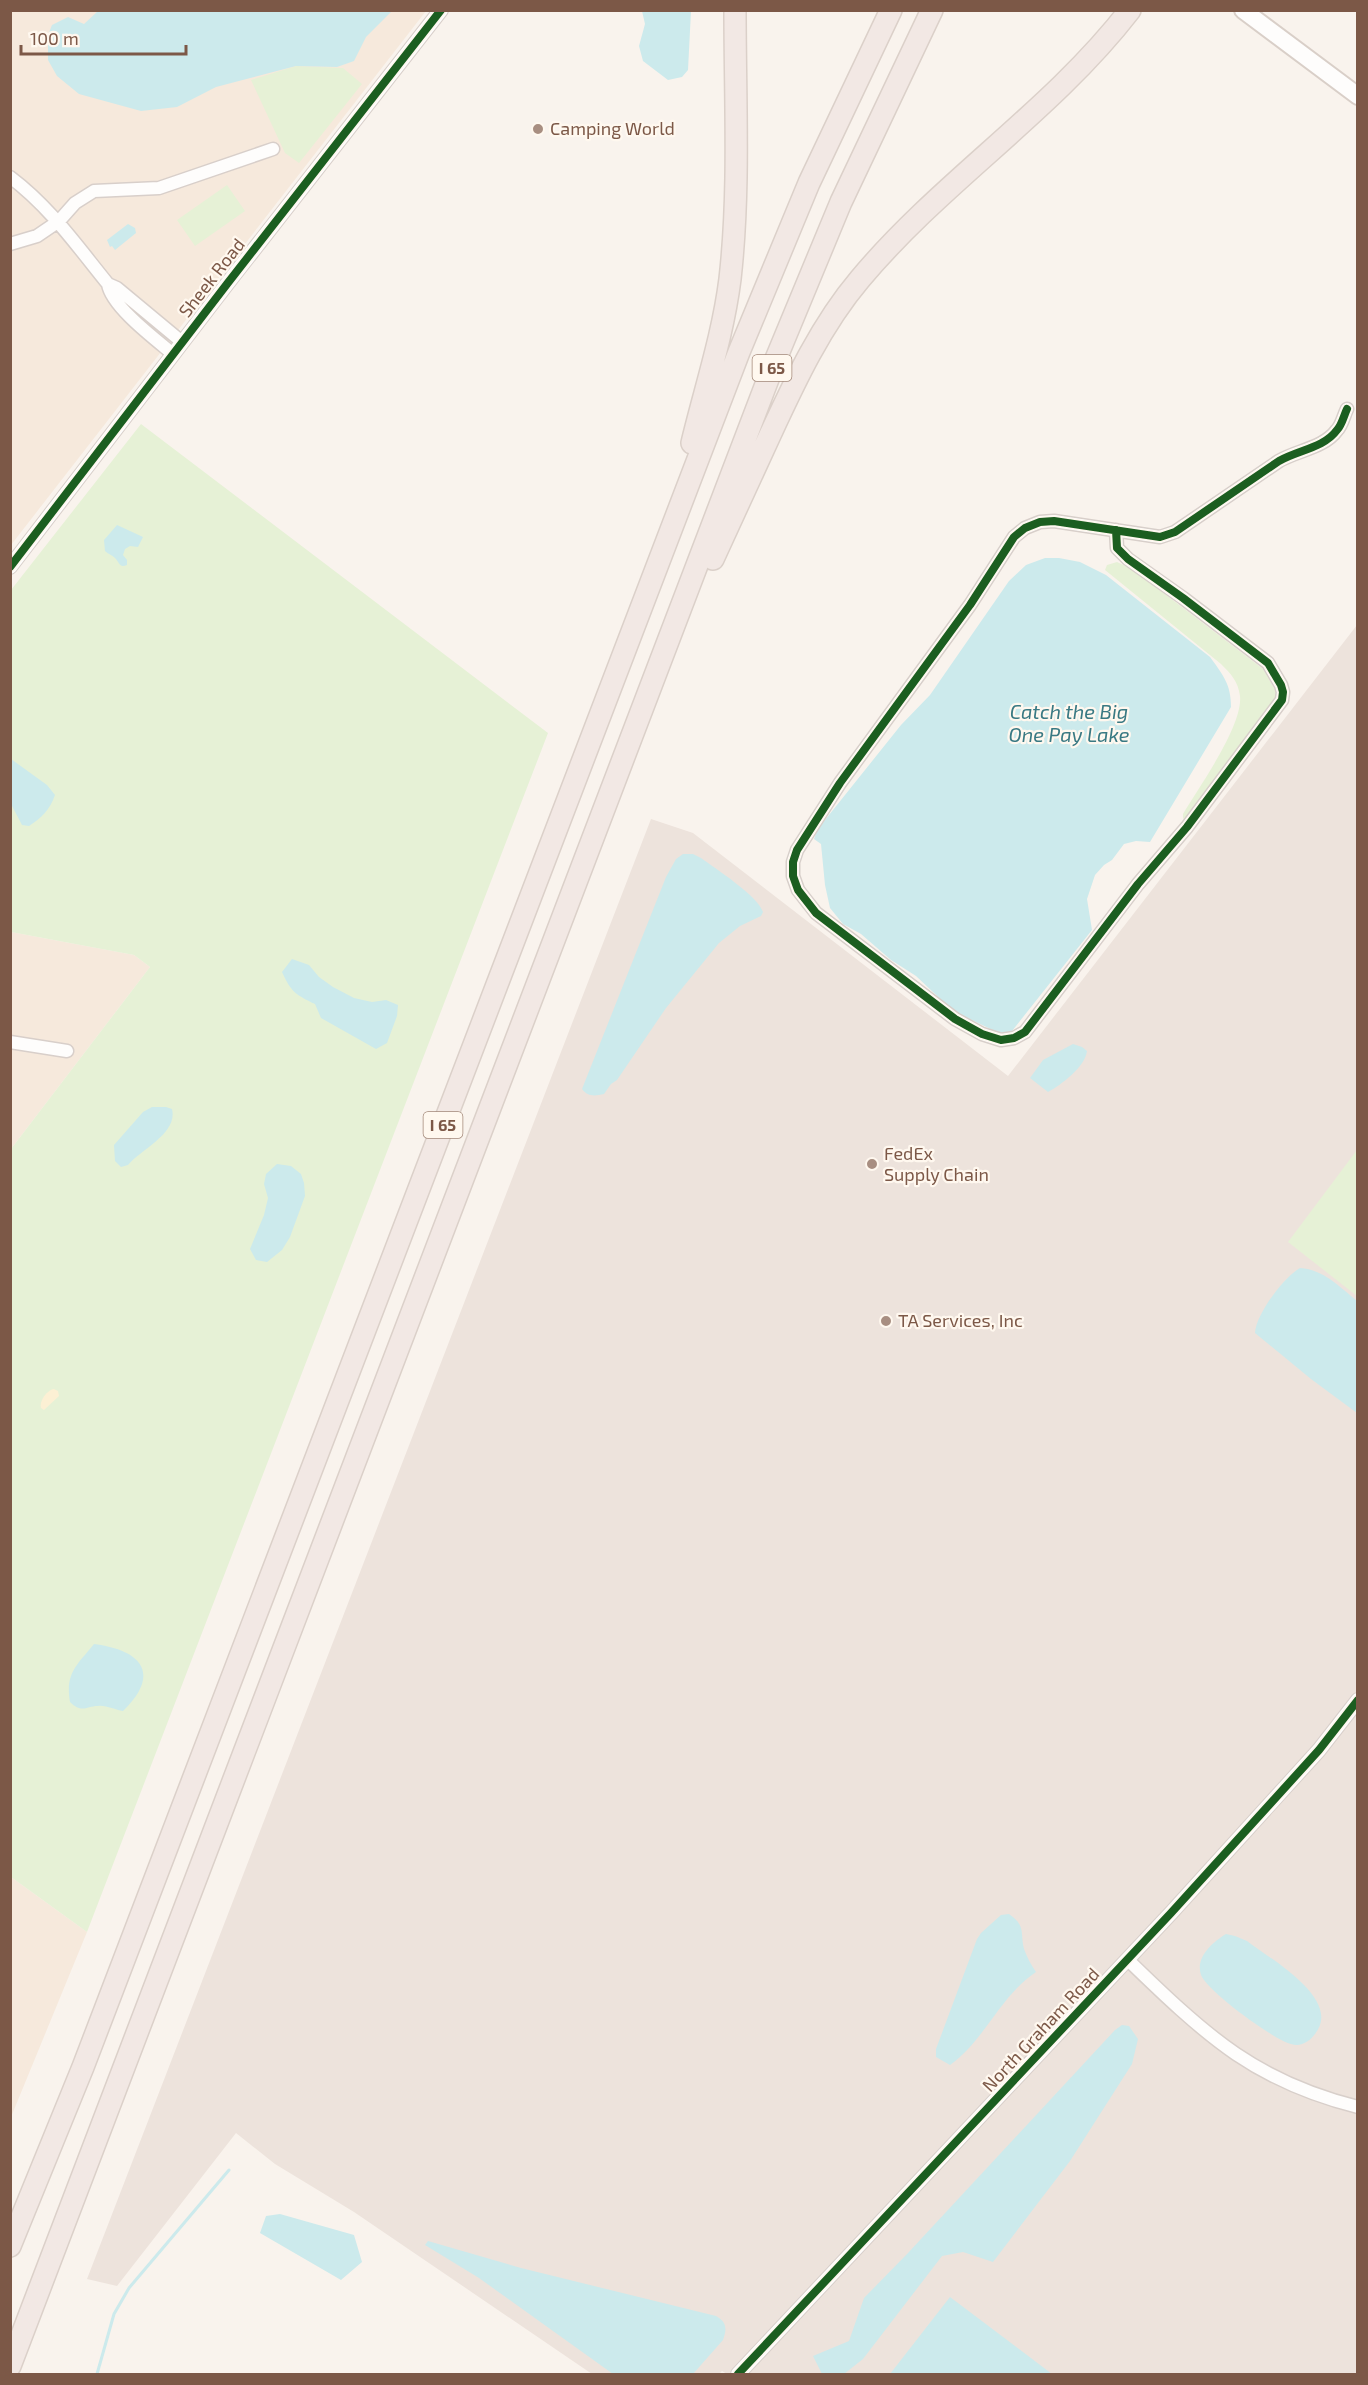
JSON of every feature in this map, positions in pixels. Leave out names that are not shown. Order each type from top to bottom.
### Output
[{"type":"highway","points":[[673,525],[720,336],[729,280],[736,210],[735,10]]},
{"type":"highway","name":"I 65","points":[[10,2246],[87,2056],[739,352],[809,183],[891,10]]},
{"type":"highway","name":"I 65","points":[[10,2366],[773,366],[841,202],[932,10]]},
{"type":"highway","points":[[632,734],[810,352],[835,314],[858,281],[884,252],[1076,74],[1105,43],[1130,10]]},
{"type":"main road","points":[[1243,10],[1358,96]]},
{"type":"street","name":"Sheek Road","points":[[10,567],[441,10]]},
{"type":"street","points":[[10,244],[37,236],[59,221],[75,203],[94,191],[159,188],[273,149]]},
{"type":"street","points":[[10,177],[33,195],[59,221],[108,284],[117,288],[182,342]]},
{"type":"street","points":[[108,284],[109,292],[123,308],[173,354]]},
{"type":"street","points":[[1116,530],[1117,548],[1128,559],[1268,663],[1281,685],[1282,700],[1187,827],[1138,884],[1025,1032],[1014,1038],[1001,1040],[982,1034],[955,1019],[816,913],[798,890],[793,862],[796,850],[840,783],[970,605],[1014,537],[1025,528],[1054,520],[1160,537],[1175,532],[1279,461],[1293,453],[1320,445],[1338,430],[1347,408]]},
{"type":"street","points":[[10,1042],[67,1052]]},
{"type":"street","name":"North Graham Road","points":[[738,2374],[1128,1960],[1319,1750],[1358,1700]]},
{"type":"street","points":[[1128,1960],[1234,2053],[1264,2071],[1300,2088],[1358,2107]]},
{"type":"shaded area","points":[[11,11],[426,11],[11,545]]},
{"type":"shaded area","points":[[1357,625],[1357,2374],[727,2374],[722,2371],[719,2374],[592,2374],[354,2212],[275,2164],[236,2133],[117,2286],[87,2279],[651,819],[693,833],[1008,1076]]},
{"type":"shaded area","points":[[11,932],[134,955],[150,967],[11,1149]]},
{"type":"shaded area","points":[[11,1877],[87,1932],[11,2117]]},
{"type":"green space","points":[[296,66],[343,68],[362,84],[299,163],[285,153],[251,80]]},
{"type":"green space","points":[[227,185],[245,211],[195,246],[177,220]]},
{"type":"green space","points":[[141,424],[548,733],[87,1932],[11,1877],[11,1149],[150,967],[134,955],[11,932],[11,590]]},
{"type":"green space","points":[[1117,562],[1132,569],[1263,669],[1277,693],[1276,701],[1192,812],[1183,819],[1183,814],[1219,756],[1235,723],[1239,709],[1238,686],[1221,664],[1105,570],[1107,565]]},
{"type":"green space","points":[[1357,1150],[1357,1296],[1288,1242]]},
{"type":"sand","points":[[54,1389],[58,1391],[59,1396],[44,1410],[41,1408],[42,1399]]},
{"type":"water","points":[[98,11],[392,11],[366,37],[354,61],[337,67],[296,66],[216,87],[177,107],[141,111],[79,94],[57,76],[48,60],[48,35],[52,25],[68,17],[84,24]]},
{"type":"water","points":[[642,11],[691,11],[688,70],[682,77],[668,80],[643,61],[639,46],[645,24]]},
{"type":"water","points":[[128,224],[135,228],[136,233],[115,250],[112,246],[110,247],[107,240]]},
{"type":"water","points":[[117,525],[143,537],[138,547],[130,546],[125,549],[123,555],[127,560],[127,565],[124,566],[105,551],[104,540]]},
{"type":"water","name":"Catch the Big One Pay Lake","points":[[1045,558],[1080,562],[1106,575],[1210,657],[1228,686],[1231,707],[1150,842],[1136,841],[1124,844],[1112,860],[1095,875],[1087,899],[1092,930],[1012,1031],[1003,1035],[953,1011],[916,976],[891,960],[861,934],[843,924],[830,908],[821,844],[814,839],[817,830],[901,725],[930,695],[1009,581],[1026,565]]},
{"type":"water","points":[[11,759],[47,785],[55,795],[45,813],[29,826],[22,825],[11,804]]},
{"type":"water","points":[[683,854],[693,854],[701,858],[726,876],[753,898],[763,912],[761,916],[740,926],[719,943],[666,1008],[617,1080],[604,1094],[589,1095],[582,1089],[666,877],[676,859]]},
{"type":"water","points":[[292,959],[309,965],[319,977],[354,998],[372,1002],[386,1000],[398,1005],[397,1016],[387,1043],[376,1049],[321,1018],[315,1004],[291,989],[285,979],[282,972]]},
{"type":"water","points":[[1073,1044],[1087,1051],[1082,1063],[1066,1080],[1048,1092],[1030,1078],[1043,1060]]},
{"type":"water","points":[[152,1107],[172,1109],[170,1126],[158,1140],[128,1165],[121,1167],[115,1161],[114,1145],[143,1112]]},
{"type":"water","points":[[277,1164],[291,1166],[301,1174],[305,1196],[290,1237],[282,1250],[267,1262],[256,1260],[250,1249],[264,1215],[268,1198],[264,1184],[266,1174]]},
{"type":"water","points":[[1300,1268],[1324,1275],[1357,1301],[1357,1413],[1255,1333],[1265,1306],[1286,1279]]},
{"type":"water","points":[[94,1644],[124,1652],[141,1666],[142,1685],[123,1711],[101,1706],[81,1709],[70,1702],[71,1676]]},
{"type":"water","points":[[1009,1914],[1020,1926],[1024,1949],[1036,1972],[1012,1993],[973,2043],[950,2065],[936,2057],[936,2049],[977,1939],[1001,1915]]},
{"type":"water","points":[[1226,1934],[1247,1941],[1286,1969],[1312,1994],[1319,2007],[1321,2021],[1310,2039],[1298,2045],[1282,2041],[1242,2014],[1206,1982],[1201,1975],[1200,1968],[1203,1956],[1216,1941]]},
{"type":"water","points":[[1122,2025],[1129,2026],[1138,2039],[1132,2064],[1070,2161],[993,2262],[963,2252],[942,2256],[863,2359],[844,2374],[822,2374],[813,2356],[849,2341],[864,2298]]},
{"type":"water","points":[[280,2214],[354,2235],[362,2262],[341,2280],[260,2233],[266,2216]]},
{"type":"water","points":[[428,2241],[521,2268],[716,2316],[724,2323],[723,2340],[693,2374],[613,2374],[479,2278],[425,2245]]},
{"type":"water","points":[[950,2297],[1052,2374],[890,2374]]},
{"type":"waterway","points":[[97,2374],[114,2314],[129,2288],[229,2170]]},
{"type":"cycle path","points":[[10,567],[441,10]]},
{"type":"cycle path","points":[[1116,530],[1117,548],[1128,559],[1268,663],[1281,685],[1282,700],[1187,827],[1138,884],[1025,1032],[1014,1038],[1001,1040],[982,1034],[955,1019],[816,913],[798,890],[793,876],[793,862],[797,850],[840,783],[970,605],[1014,537],[1025,528],[1040,522],[1054,521],[1160,537],[1175,532],[1279,461],[1318,445],[1332,436],[1342,423],[1347,409]]},
{"type":"cycle path","points":[[738,2374],[1171,1913],[1319,1750],[1358,1700]]},
{"type":"place","name":"Camping World","points":[[538,129]]},
{"type":"place","name":"FedEx Supply Chain","points":[[872,1164]]},
{"type":"place","name":"TA Services, Inc","points":[[886,1321]]}]
